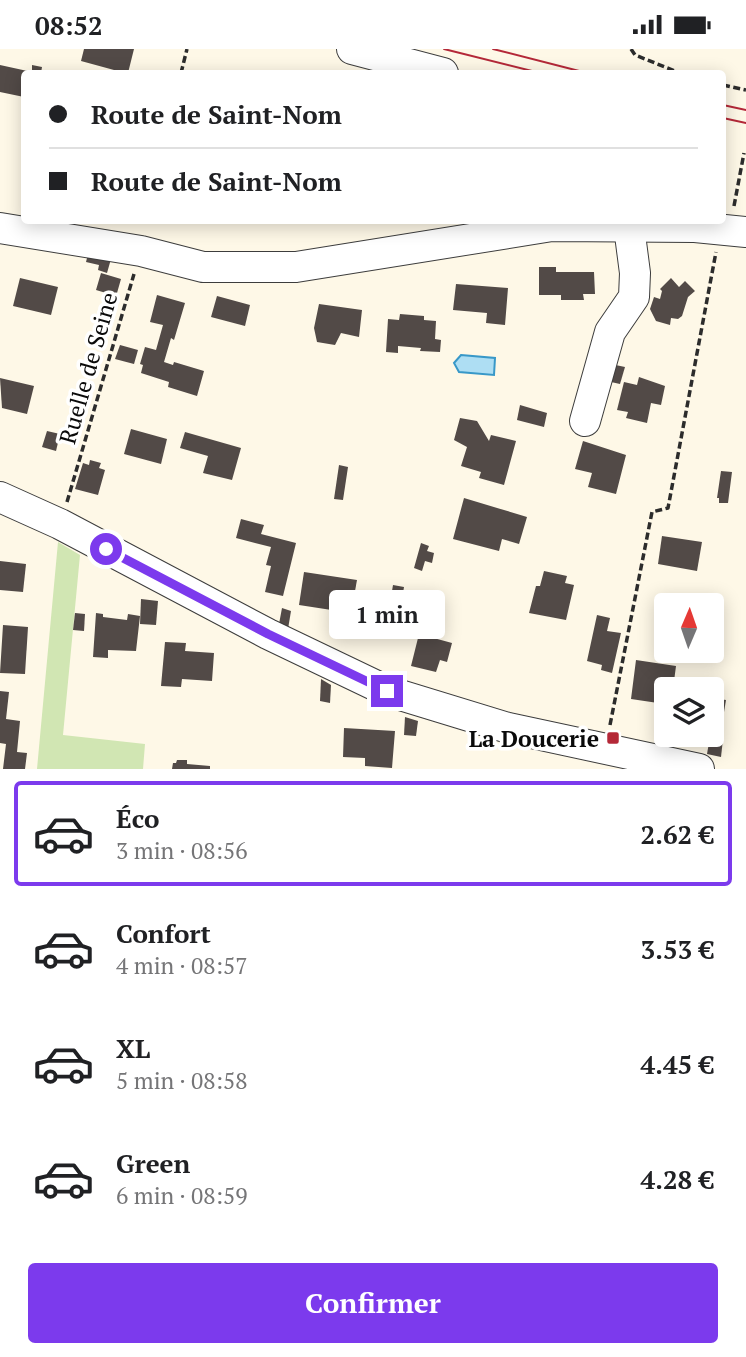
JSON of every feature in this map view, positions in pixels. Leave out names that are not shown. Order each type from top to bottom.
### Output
[{"type":"street","points":[[352,49],[432,70]]},
{"type":"street","points":[[0,228],[141,251],[203,267],[296,267],[552,226],[732,231]]},
{"type":"street","points":[[585,421],[610,333],[634,297],[635,273],[629,227]]},
{"type":"street","points":[[0,497],[60,524],[268,634],[387,691],[509,728],[699,769]]},
{"type":"path","points":[[182,70],[187,49]]},
{"type":"path","points":[[631,49],[635,55],[672,70]]},
{"type":"path","points":[[726,86],[746,90]]},
{"type":"path","points":[[605,748],[652,512],[668,507],[732,231],[744,153]]},
{"type":"path","name":"Ruelle de Seine","points":[[60,524],[141,251]]},
{"type":"green space","points":[[58,542],[80,555],[63,735],[145,744],[143,769],[37,769]]},
{"type":"water","points":[[461,355],[495,358],[494,375],[459,372],[454,363]]},
{"type":"building","points":[[84,49],[134,49],[129,70],[114,70],[81,61]]},
{"type":"building","points":[[0,65],[23,70],[21,96],[0,92]]},
{"type":"building","points":[[32,65],[42,67],[42,70],[32,70]]},
{"type":"building","points":[[88,254],[111,259],[107,273],[98,270],[99,265],[86,262]]},
{"type":"building","points":[[539,267],[556,267],[556,272],[594,272],[595,294],[583,294],[584,300],[561,300],[561,295],[539,295]]},
{"type":"building","points":[[101,273],[121,279],[115,300],[96,290]]},
{"type":"building","points":[[20,278],[58,287],[51,315],[13,306]]},
{"type":"building","points":[[671,278],[679,287],[685,281],[695,291],[688,297],[682,316],[678,319],[671,318],[670,325],[656,321],[650,309],[654,297],[660,299],[660,289]]},
{"type":"building","points":[[456,284],[508,288],[505,325],[486,323],[487,313],[453,310]]},
{"type":"building","points":[[157,295],[185,303],[164,362],[173,365],[174,362],[204,371],[197,396],[168,387],[169,382],[141,373],[143,365],[140,364],[145,347],[156,350],[163,325],[150,322]]},
{"type":"building","points":[[217,296],[250,305],[245,326],[211,317]]},
{"type":"building","points":[[319,304],[362,310],[359,337],[341,333],[335,345],[317,342],[314,328]]},
{"type":"building","points":[[400,314],[424,316],[424,320],[436,321],[435,339],[441,340],[440,352],[398,346],[398,353],[386,352],[388,319],[399,320]]},
{"type":"building","points":[[120,345],[138,350],[134,364],[115,359]]},
{"type":"building","points":[[606,363],[625,367],[620,384],[602,380]]},
{"type":"building","points":[[639,377],[665,386],[661,405],[651,403],[647,423],[626,418],[628,412],[617,410],[624,382],[637,385]]},
{"type":"building","points":[[0,378],[34,386],[27,414],[2,408]]},
{"type":"building","points":[[520,405],[547,413],[544,427],[517,420]]},
{"type":"building","points":[[460,418],[477,421],[489,441],[491,435],[516,441],[504,485],[479,478],[481,472],[461,466],[467,447],[454,440]]},
{"type":"building","points":[[131,429],[167,439],[161,464],[124,454]]},
{"type":"building","points":[[47,431],[60,434],[56,451],[42,447]]},
{"type":"building","points":[[185,432],[241,448],[232,480],[203,473],[208,456],[180,448]]},
{"type":"building","points":[[583,441],[626,455],[616,494],[588,487],[592,473],[575,469]]},
{"type":"building","points":[[90,460],[101,463],[99,468],[105,470],[98,495],[75,489],[83,463],[89,465]]},
{"type":"building","points":[[339,465],[348,467],[343,500],[334,499]]},
{"type":"building","points":[[721,471],[732,472],[728,503],[719,503],[717,498]]},
{"type":"building","points":[[464,498],[527,517],[519,544],[502,539],[499,551],[453,539]]},
{"type":"building","points":[[241,519],[264,525],[261,534],[296,543],[283,596],[265,592],[271,566],[266,565],[271,547],[236,538]]},
{"type":"building","points":[[662,536],[702,542],[697,571],[658,564]]},
{"type":"building","points":[[421,543],[429,546],[427,551],[434,553],[432,563],[425,561],[422,571],[414,568]]},
{"type":"building","points":[[0,561],[26,564],[23,592],[0,590]]},
{"type":"building","points":[[544,571],[567,576],[565,583],[574,585],[566,620],[529,613],[536,586],[540,586]]},
{"type":"building","points":[[304,572],[357,580],[351,613],[299,605]]},
{"type":"building","points":[[393,585],[404,587],[397,630],[365,625],[369,600],[390,603]]},
{"type":"building","points":[[141,599],[158,601],[156,625],[140,624]]},
{"type":"building","points":[[282,608],[291,611],[288,629],[279,624]]},
{"type":"building","points":[[75,613],[85,614],[84,631],[73,630]]},
{"type":"building","points":[[96,613],[103,614],[103,617],[127,620],[128,614],[140,616],[136,651],[108,650],[108,658],[93,657]]},
{"type":"building","points":[[597,615],[610,618],[607,631],[621,633],[612,673],[601,670],[602,665],[587,661]]},
{"type":"building","points":[[3,625],[28,627],[25,674],[0,673]]},
{"type":"building","points":[[419,634],[452,643],[447,662],[440,660],[436,672],[411,666]]},
{"type":"building","points":[[165,642],[186,643],[185,651],[214,653],[212,681],[182,679],[181,687],[161,686]]},
{"type":"building","points":[[636,660],[676,666],[675,677],[654,677],[654,702],[631,699]]},
{"type":"building","points":[[321,679],[331,685],[330,703],[320,701]]},
{"type":"building","points":[[0,691],[9,692],[6,719],[20,721],[17,752],[27,753],[25,769],[3,769],[6,744],[0,743]]},
{"type":"building","points":[[405,717],[418,721],[416,736],[404,735]]},
{"type":"building","points":[[344,728],[395,731],[392,768],[365,766],[365,758],[343,757]]},
{"type":"building","points":[[708,747],[722,747],[721,757],[707,754]]},
{"type":"building","points":[[177,760],[187,760],[187,764],[210,766],[210,769],[172,769]]},
{"type":"tram line","points":[[444,49],[528,70]]},
{"type":"tram line","points":[[493,49],[575,70]]},
{"type":"tram line","points":[[726,106],[746,110]]},
{"type":"tram line","points":[[726,119],[746,123]]},
{"type":"place","name":"La Doucerie","points":[[613,738]]},
{"type":"route","points":[[106,549],[268,634],[387,691]]}]
